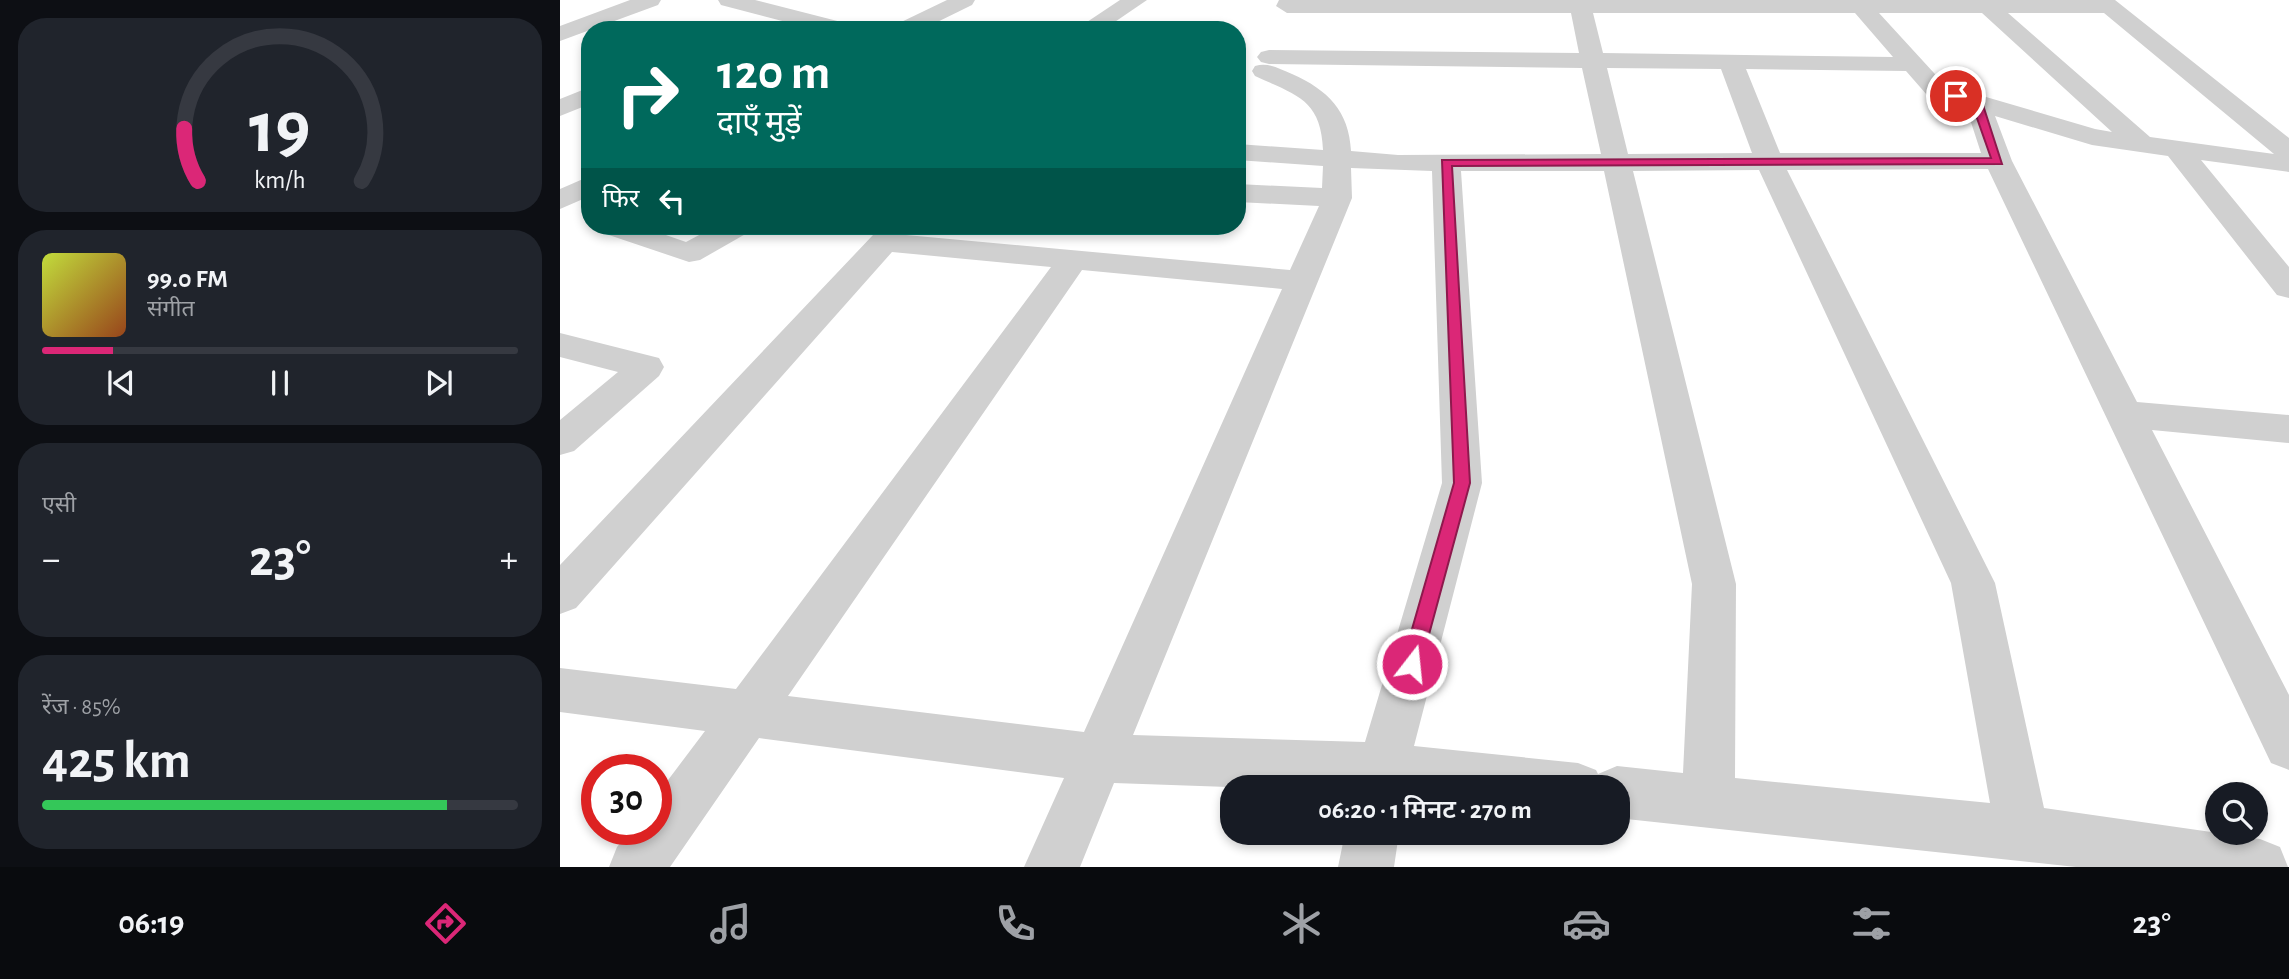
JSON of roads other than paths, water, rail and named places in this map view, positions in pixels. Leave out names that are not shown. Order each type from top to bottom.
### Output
[{"type":"street","points":[[594,21],[650,0]]},
{"type":"street","points":[[729,0],[810,21]]},
{"type":"street","points":[[753,21],[799,0]]},
{"type":"street","points":[[921,21],[964,0]]},
{"type":"street","points":[[1101,21],[1136,0]]},
{"type":"street","points":[[1858,2],[1936,90],[2092,137],[2289,164]]},
{"type":"street","points":[[1983,2],[2142,144]]},
{"type":"street","points":[[1257,68],[1288,3],[2106,3],[2289,152]]},
{"type":"street","points":[[1579,3],[1714,584],[1708,801]]},
{"type":"street","points":[[560,34],[581,26]]},
{"type":"street","points":[[1257,68],[1593,61],[1912,64]]},
{"type":"street","points":[[1731,62],[1769,162],[1973,583],[2022,832],[2260,867]]},
{"type":"street","points":[[1052,867],[1337,198],[1337,124],[1328,107],[1308,90],[1257,68]]},
{"type":"street","points":[[560,108],[581,98]]},
{"type":"street","points":[[1977,102],[1998,162],[2289,747]]},
{"type":"street","points":[[2177,149],[2289,288]]},
{"type":"street","points":[[1246,153],[1446,163],[1998,162]]},
{"type":"street","points":[[1382,775],[1462,483],[1446,163]]},
{"type":"street","points":[[560,200],[581,190]]},
{"type":"street","points":[[1246,193],[1337,198]]},
{"type":"street","points":[[560,208],[581,216]]},
{"type":"street","points":[[637,235],[689,253],[722,235]]},
{"type":"street","points":[[560,595],[884,242],[1302,281]]},
{"type":"street","points":[[637,867],[1073,260]]},
{"type":"street","points":[[560,345],[646,367],[560,441]]},
{"type":"street","points":[[2123,414],[2289,429]]},
{"type":"street","points":[[560,690],[1099,758],[1351,775]]},
{"type":"street","points":[[1630,793],[2064,838]]},
{"type":"street","points":[[1366,867],[1370,845]]}]
